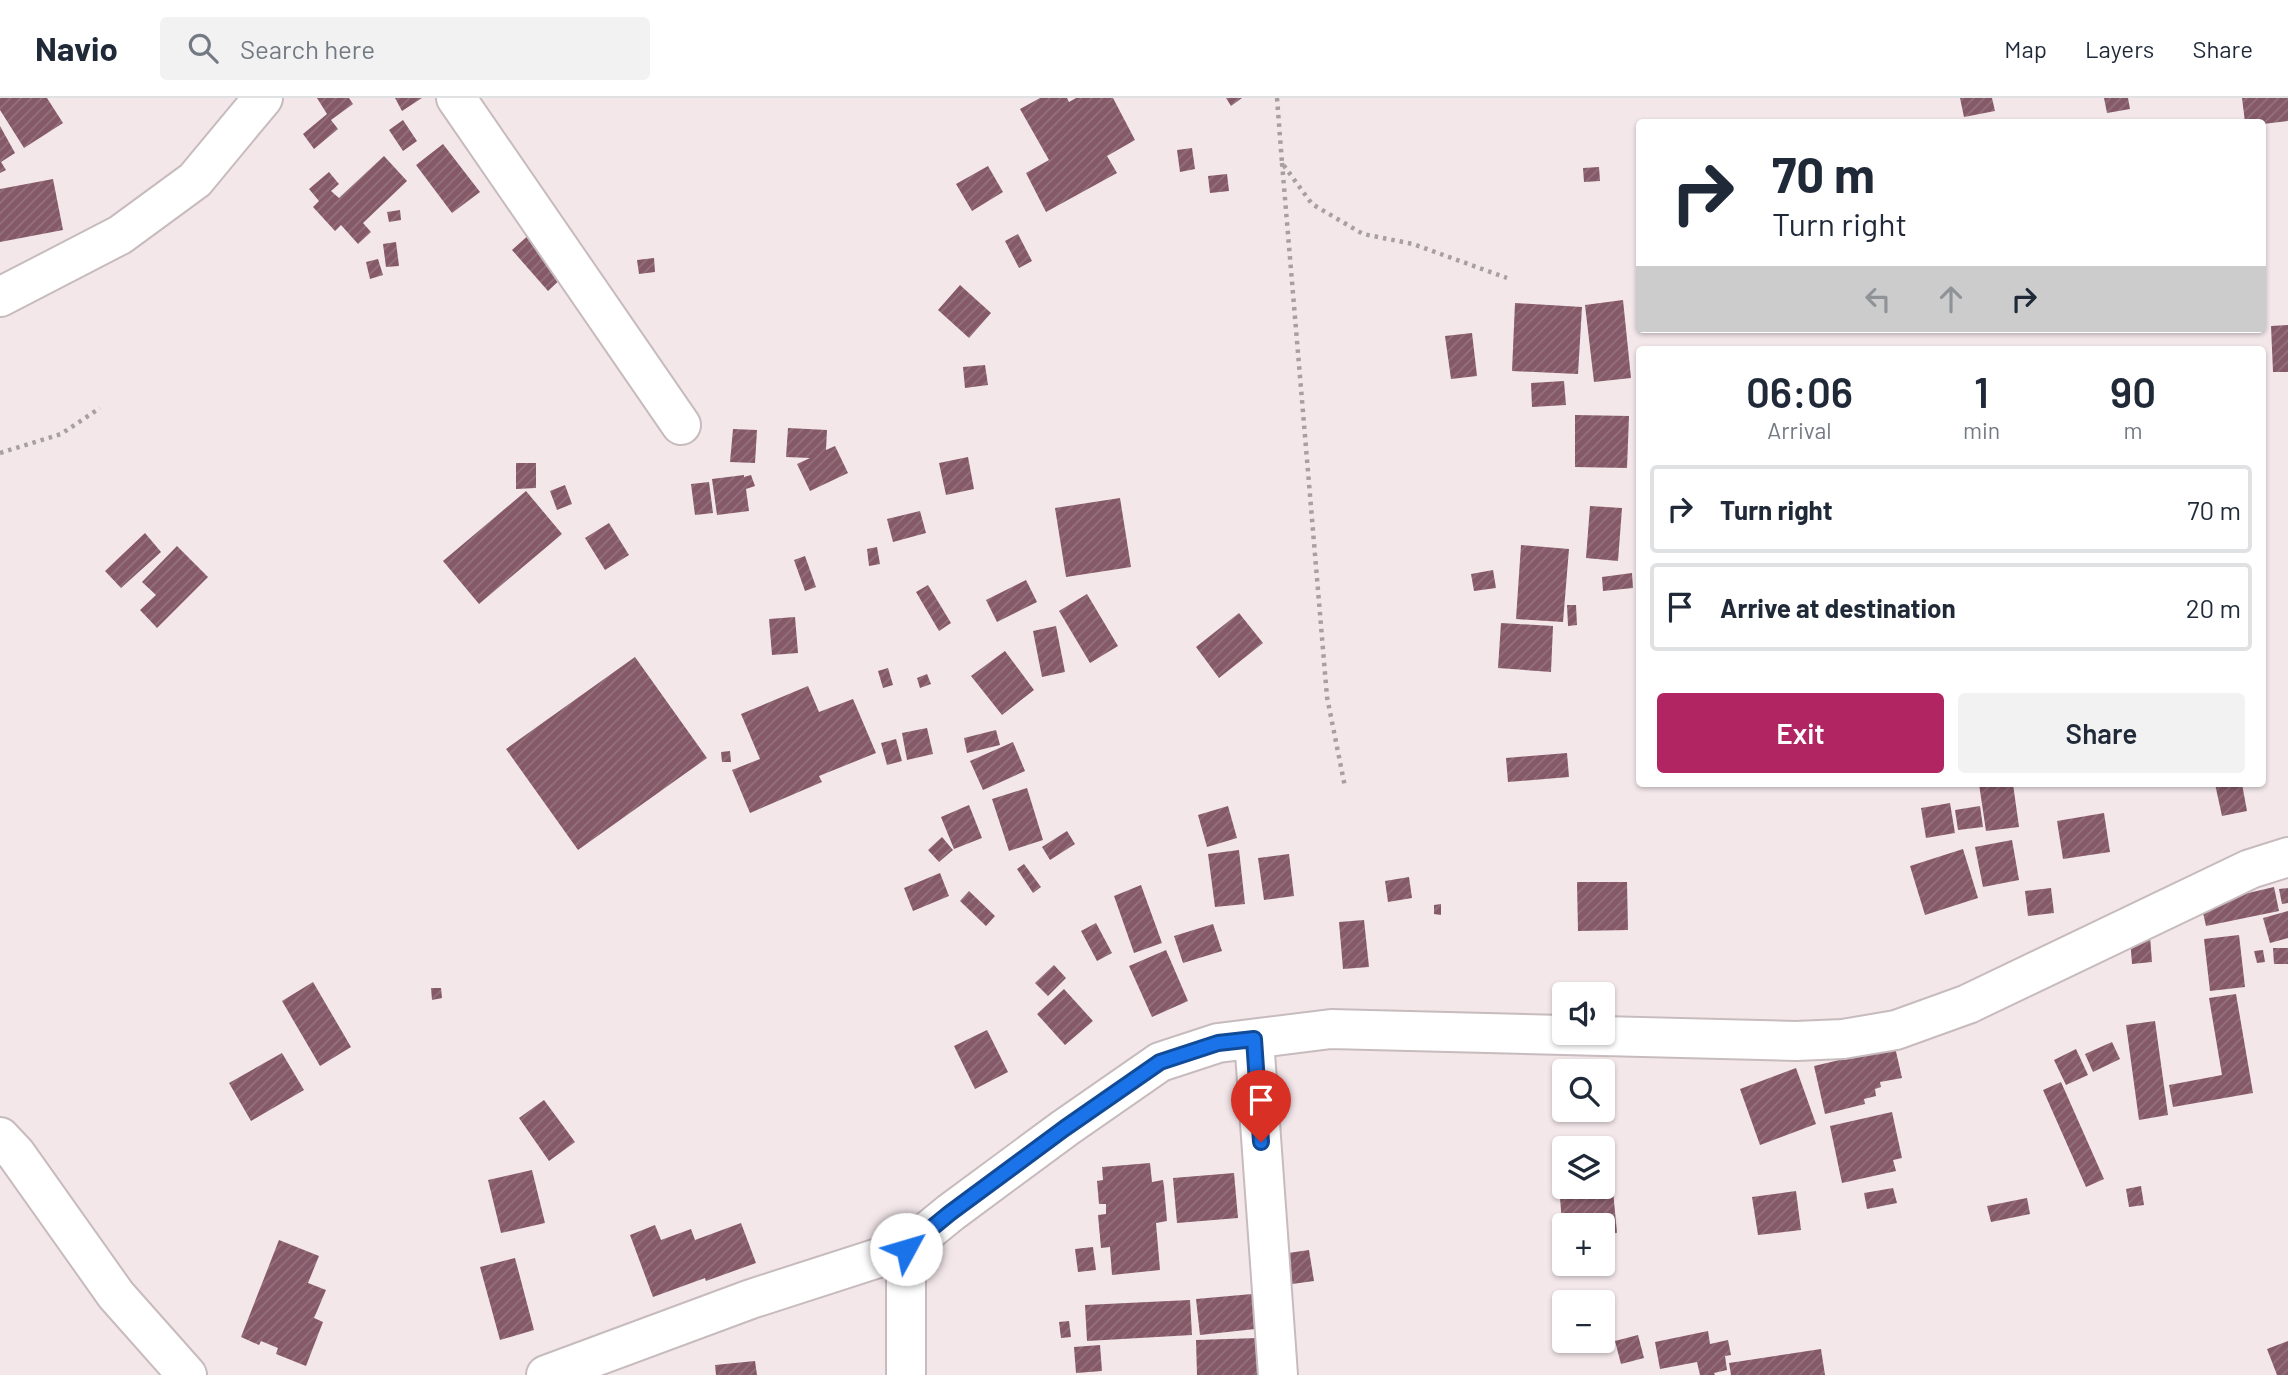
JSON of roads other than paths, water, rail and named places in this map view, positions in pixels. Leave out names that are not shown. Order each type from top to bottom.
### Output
[{"type":"street","points":[[0,297],[120,235],[195,180],[263,98]]},
{"type":"street","points":[[456,98],[681,425]]},
{"type":"street","points":[[546,1375],[751,1299],[906,1249],[1065,1128],[1160,1062],[1218,1043],[1331,1029],[1796,1041],[1843,1039],[1896,1030],[1969,1004],[2250,869],[2288,857]]},
{"type":"street","points":[[1254,1039],[1278,1375]]},
{"type":"street","points":[[0,1137],[16,1154],[116,1295],[187,1375]]},
{"type":"street","points":[[906,1249],[906,1375]]}]
